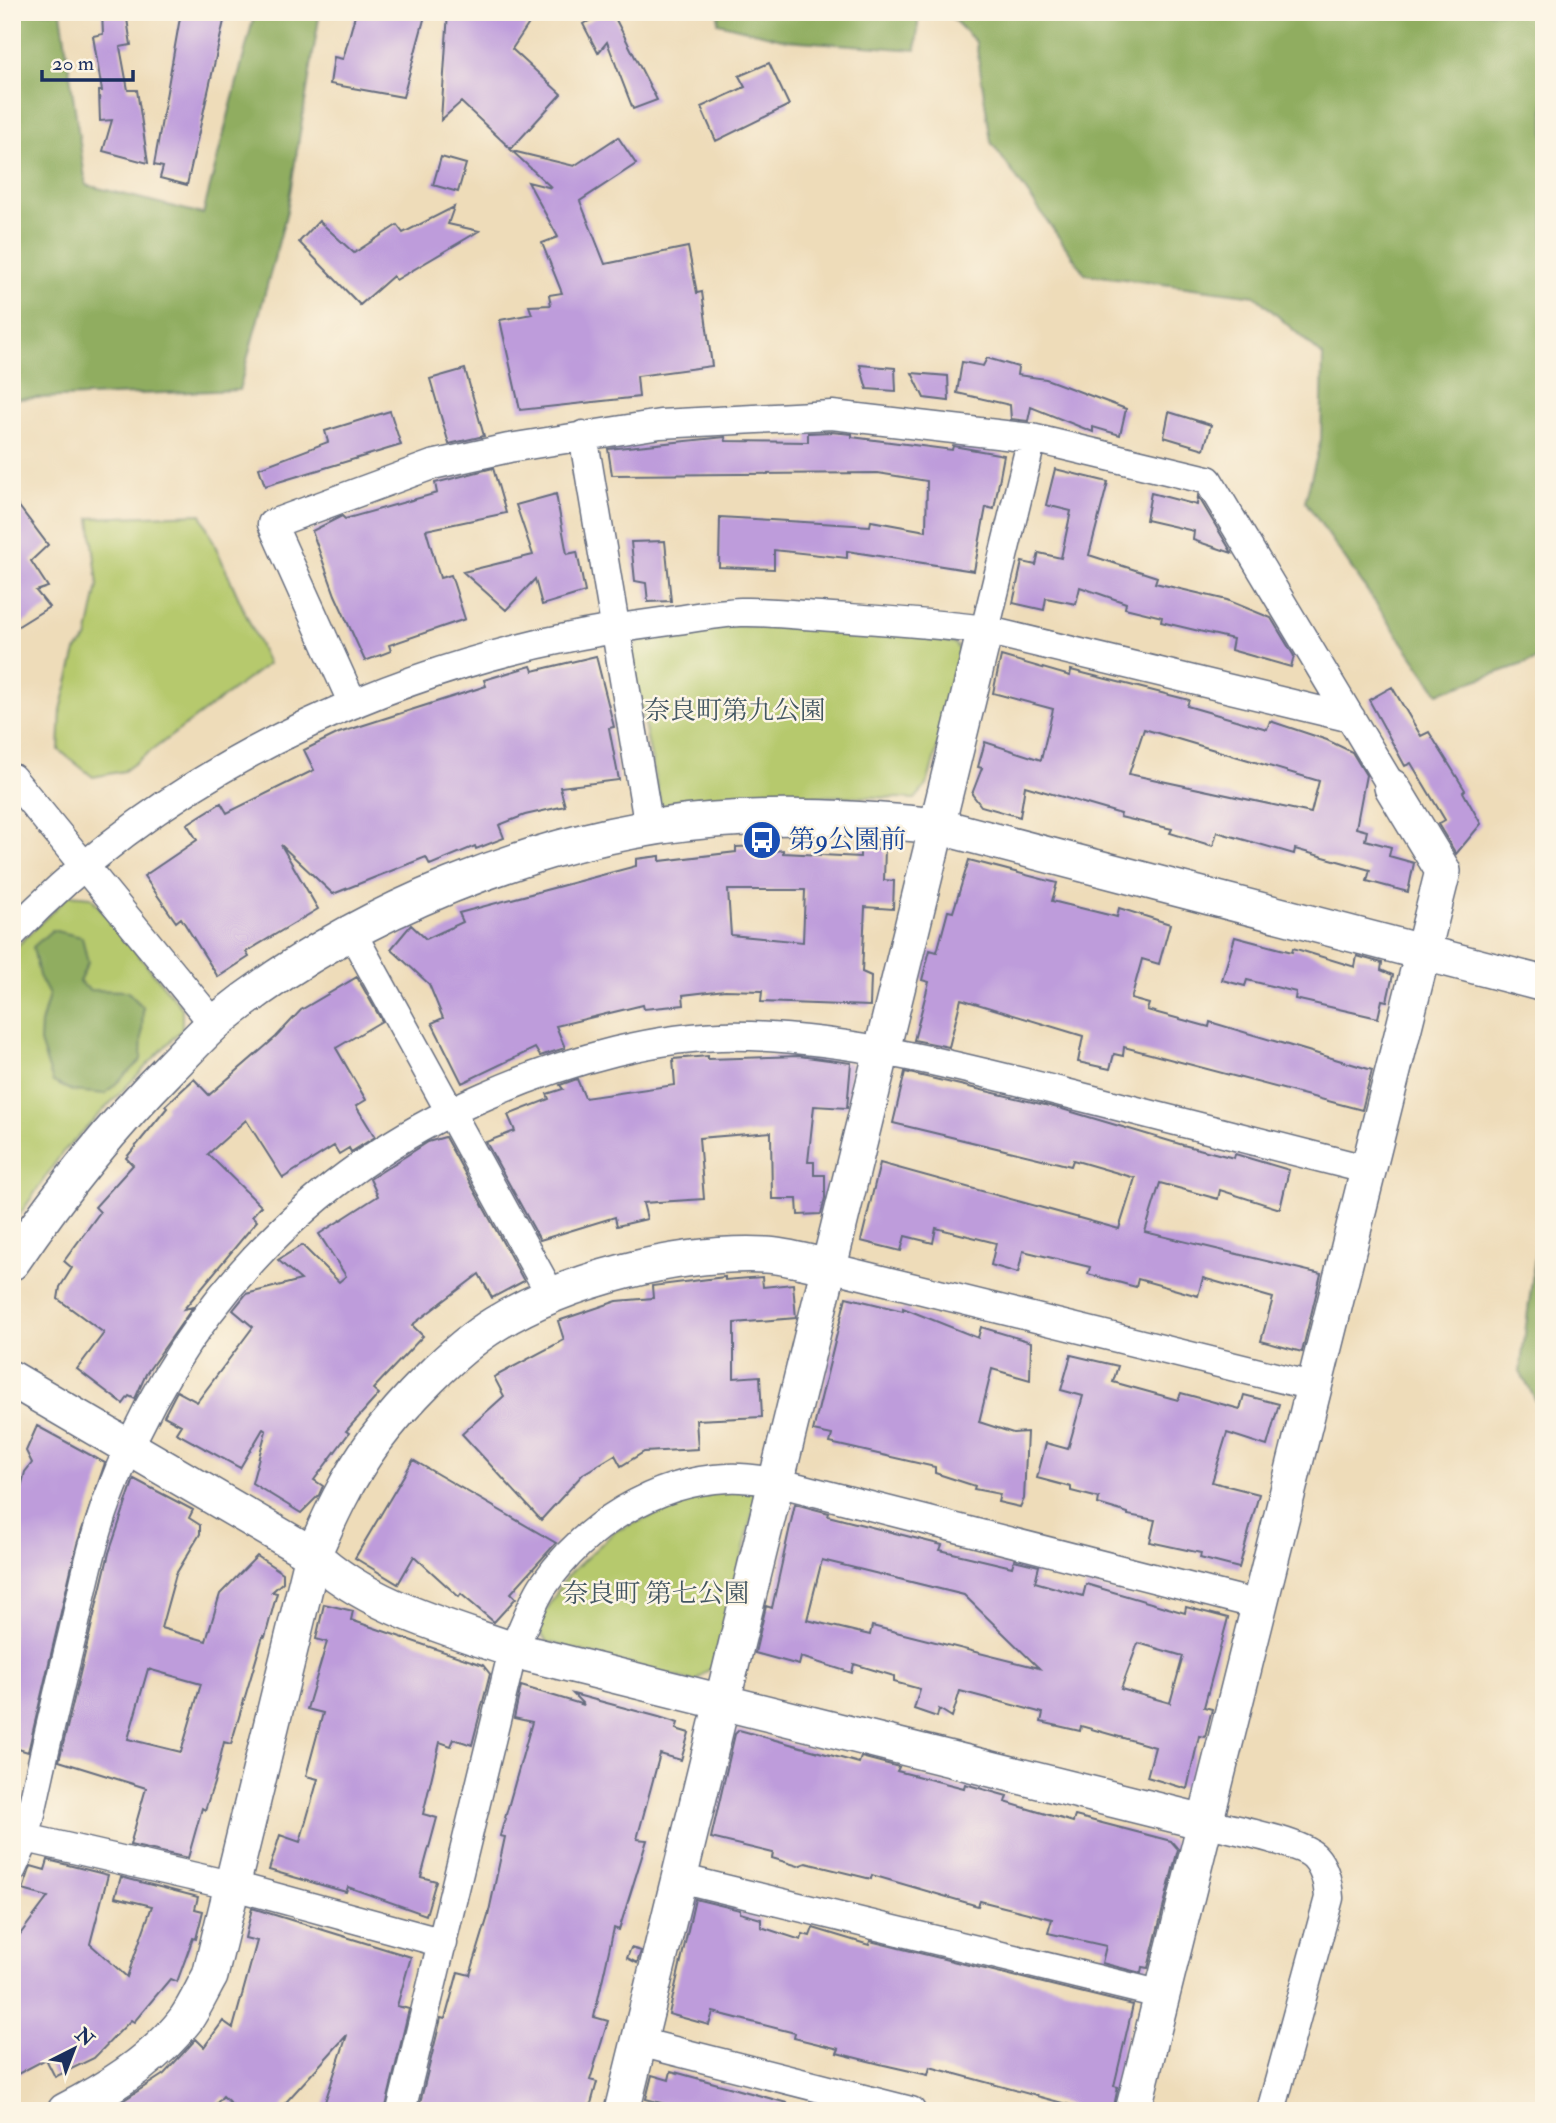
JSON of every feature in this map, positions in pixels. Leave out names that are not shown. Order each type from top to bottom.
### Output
[{"type":"street","points":[[353,704],[272,524],[432,465],[583,435],[660,424],[832,415],[1032,438],[1208,480],[1443,871],[1425,952],[1133,2111]]},
{"type":"street","points":[[583,435],[649,828]]},
{"type":"street","points":[[622,2111],[1032,438]]},
{"type":"street","points":[[12,934],[85,867],[133,828],[200,783],[283,736],[353,704],[518,647],[614,628],[741,612],[929,622],[985,631],[1351,718]]},
{"type":"street","points":[[12,778],[214,1024]]},
{"type":"street","points":[[12,1262],[82,1166],[141,1098],[214,1024],[262,987],[352,933],[441,890],[528,857],[649,828],[715,820],[857,818],[937,826],[1544,984]]},
{"type":"street","points":[[352,933],[552,1297]]},
{"type":"street","points":[[12,1869],[26,1838],[90,1562],[107,1501],[158,1390],[213,1304],[271,1237],[359,1164],[450,1111],[523,1079],[591,1058],[662,1043],[746,1035],[923,1057],[1368,1170]]},
{"type":"street","points":[[83,2107],[159,2048],[186,2018],[210,1976],[313,1555],[339,1497],[373,1443],[422,1385],[494,1325],[552,1297],[628,1271],[700,1258],[768,1255],[829,1267],[1316,1387]]},
{"type":"street","points":[[12,1379],[131,1446],[313,1555],[332,1573],[411,1615],[513,1650],[1204,1822],[1298,1847],[1313,1854],[1322,1867],[1328,1884],[1329,1898],[1271,2111]]},
{"type":"street","points":[[401,2111],[513,1650],[542,1587],[579,1543],[604,1521],[677,1487],[729,1478],[776,1482],[1259,1605]]},
{"type":"street","points":[[26,1838],[234,1886],[443,1942]]},
{"type":"street","points":[[679,1878],[1163,1995]]},
{"type":"street","points":[[639,2042],[911,2111]]},
{"type":"green space","points":[[12,12],[61,12],[86,185],[203,214],[255,12],[320,12],[287,211],[239,390],[12,399]]},
{"type":"green space","points":[[719,12],[919,12],[916,50],[786,40],[718,23]]},
{"type":"green space","points":[[946,12],[1544,12],[1544,657],[1438,693],[1305,501],[1321,440],[1323,356],[1255,296],[1085,274],[991,142],[976,42]]},
{"type":"green space","points":[[201,514],[268,664],[124,771],[93,777],[59,750],[61,710],[76,651],[87,639],[98,585],[90,518]]},
{"type":"green space","name":"奈良町第九公園","points":[[735,625],[885,630],[955,643],[963,655],[927,785],[915,799],[788,796],[661,806],[630,655],[640,640]]},
{"type":"green space","points":[[69,895],[91,897],[182,1008],[182,1029],[62,1153],[12,1226],[12,951]]},
{"type":"green space","points":[[52,930],[82,937],[88,963],[79,982],[90,990],[127,991],[143,1007],[141,1060],[105,1094],[72,1091],[53,1082],[40,1042],[41,1024],[49,995],[39,976],[33,947]]},
{"type":"green space","points":[[1544,1188],[1544,1415],[1520,1372]]},
{"type":"green space","name":"奈良町 第七公園","points":[[719,1489],[758,1491],[716,1663],[695,1682],[548,1642],[536,1628],[566,1577],[615,1531]]},
{"type":"building","points":[[102,12],[126,12],[131,45],[120,47],[128,90],[137,90],[148,163],[103,151],[112,120],[100,121],[99,91],[102,91],[93,36],[103,34]]},
{"type":"building","points":[[181,12],[226,12],[187,185],[160,178],[163,167],[154,165]]},
{"type":"building","points":[[356,12],[426,12],[403,97],[330,84],[334,57],[343,59]]},
{"type":"building","points":[[448,12],[516,12],[530,22],[512,49],[561,94],[511,149],[461,102],[441,120]]},
{"type":"building","points":[[606,12],[612,12],[657,100],[633,109],[607,42],[598,53],[583,24]]},
{"type":"building","points":[[769,63],[789,105],[716,141],[701,107],[745,87],[739,76]]},
{"type":"building","points":[[618,137],[636,164],[580,201],[605,264],[688,247],[697,293],[702,292],[712,366],[637,376],[639,397],[520,410],[500,320],[532,314],[529,306],[551,305],[549,295],[562,293],[542,243],[558,237],[528,182],[552,188],[512,151],[574,166]]},
{"type":"building","points":[[441,157],[466,164],[458,192],[433,185]]},
{"type":"building","points":[[454,207],[448,224],[479,231],[396,280],[393,276],[360,305],[299,242],[319,221],[354,253],[397,225],[403,233]]},
{"type":"building","points":[[987,358],[1018,367],[1017,375],[1046,379],[1126,409],[1120,435],[1093,427],[1093,432],[1031,407],[1028,421],[1011,419],[1010,405],[957,393],[962,362],[983,366]]},
{"type":"building","points":[[860,365],[895,368],[896,391],[867,389]]},
{"type":"building","points":[[465,369],[484,436],[449,444],[430,379]]},
{"type":"building","points":[[912,373],[948,376],[949,401],[924,398]]},
{"type":"building","points":[[390,411],[401,445],[265,486],[259,468],[328,442],[325,431]]},
{"type":"building","points":[[1169,412],[1211,425],[1204,449],[1164,437]]},
{"type":"building","points":[[831,432],[952,450],[953,446],[1004,455],[994,509],[986,507],[974,571],[847,551],[847,558],[774,550],[774,569],[719,567],[720,517],[870,526],[871,521],[926,531],[927,481],[878,473],[612,475],[608,449],[725,437],[726,441],[808,442],[808,433]]},
{"type":"building","points":[[493,468],[506,513],[426,530],[440,578],[451,575],[465,619],[389,645],[391,651],[365,661],[335,595],[312,531],[342,516],[345,519],[437,493],[435,483]]},
{"type":"building","points":[[1055,469],[1108,482],[1089,555],[1157,577],[1155,583],[1227,600],[1271,618],[1294,656],[1291,667],[1231,650],[1233,639],[1161,622],[1162,617],[1125,608],[1126,603],[1080,587],[1076,604],[1046,598],[1044,610],[1013,603],[1022,562],[1036,565],[1039,553],[1061,558],[1071,511],[1046,505]]},
{"type":"building","points":[[1151,493],[1197,505],[1198,496],[1232,553],[1193,540],[1194,531],[1146,520]]},
{"type":"building","points":[[556,494],[567,554],[577,552],[585,592],[542,605],[535,579],[506,610],[463,572],[533,555],[516,505]]},
{"type":"building","points":[[12,497],[48,545],[31,561],[48,587],[36,591],[49,607],[12,630]]},
{"type":"building","points":[[665,541],[671,601],[648,602],[646,583],[635,581],[631,542]]},
{"type":"building","points":[[596,656],[614,727],[609,728],[619,780],[560,787],[565,806],[525,815],[499,825],[504,838],[476,849],[475,846],[430,865],[426,857],[333,894],[281,845],[318,909],[246,952],[249,957],[218,977],[181,918],[176,922],[144,876],[197,840],[187,824],[221,803],[227,813],[314,770],[304,750],[339,733],[486,686],[484,680],[531,666],[533,671]]},
{"type":"building","points":[[1001,656],[1070,676],[1071,670],[1189,700],[1187,706],[1267,729],[1270,721],[1327,740],[1352,752],[1366,775],[1356,828],[1367,831],[1365,840],[1391,847],[1389,856],[1414,863],[1408,892],[1367,881],[1370,870],[1295,849],[1294,854],[1217,832],[1213,846],[1170,833],[1172,829],[1120,817],[1121,814],[1025,786],[1020,817],[981,806],[972,794],[982,768],[978,767],[985,742],[1041,760],[1053,709],[993,693]],"holes":[[[1144,729],[1319,781],[1311,813],[1129,774]]]},
{"type":"building","points":[[1392,687],[1421,736],[1429,732],[1465,790],[1463,792],[1481,824],[1456,854],[1438,824],[1445,820],[1411,763],[1405,766],[1369,700]]},
{"type":"building","points":[[762,846],[763,852],[783,850],[783,853],[860,857],[860,848],[885,849],[884,880],[894,881],[893,909],[865,907],[862,972],[871,976],[870,1006],[761,1002],[762,991],[725,990],[683,995],[684,1005],[644,1009],[643,1005],[556,1026],[565,1048],[540,1056],[535,1048],[462,1083],[432,1023],[443,1018],[429,984],[391,949],[411,925],[426,939],[463,922],[459,913],[636,866],[636,859],[660,856],[660,861],[736,852],[736,847]],"holes":[[[728,890],[805,890],[803,942],[731,935]]]},
{"type":"building","points":[[969,860],[1057,883],[1052,901],[1117,917],[1119,908],[1170,924],[1159,964],[1142,959],[1131,999],[1149,1004],[1147,1010],[1209,1027],[1210,1022],[1372,1070],[1362,1110],[1124,1047],[1123,1056],[1114,1054],[1110,1069],[1078,1062],[1083,1036],[961,999],[949,1047],[914,1040],[929,982],[922,980],[930,950],[937,952],[948,911],[953,912]]},
{"type":"building","points":[[1235,937],[1292,952],[1293,948],[1355,967],[1357,956],[1382,963],[1381,970],[1393,975],[1387,1001],[1382,1000],[1378,1018],[1295,999],[1296,992],[1247,980],[1245,986],[1222,980]]},
{"type":"building","points":[[357,977],[382,1021],[336,1048],[366,1100],[356,1106],[375,1137],[351,1152],[349,1148],[339,1154],[334,1146],[283,1178],[246,1120],[208,1154],[261,1206],[252,1216],[257,1221],[184,1309],[193,1307],[146,1374],[135,1399],[129,1396],[123,1404],[77,1369],[104,1333],[58,1299],[60,1287],[72,1268],[64,1261],[100,1212],[95,1207],[133,1165],[126,1158],[167,1108],[165,1106],[194,1079],[209,1095],[276,1037],[301,1010]]},
{"type":"building","points":[[708,1056],[708,1059],[799,1056],[851,1063],[847,1108],[814,1106],[808,1162],[814,1162],[814,1175],[825,1175],[825,1198],[821,1214],[798,1215],[797,1199],[772,1199],[771,1132],[699,1138],[704,1199],[643,1203],[647,1219],[617,1226],[615,1217],[540,1240],[486,1142],[515,1131],[508,1115],[549,1099],[547,1094],[563,1089],[560,1085],[577,1079],[585,1098],[675,1085],[673,1059]]},
{"type":"building","points":[[905,1072],[1062,1109],[1183,1145],[1234,1158],[1235,1154],[1289,1170],[1280,1209],[1220,1190],[1218,1199],[1160,1183],[1145,1232],[1321,1274],[1302,1352],[1261,1341],[1273,1298],[1203,1278],[1198,1296],[1138,1279],[1136,1287],[1088,1274],[1090,1267],[1023,1251],[1018,1273],[991,1265],[996,1243],[936,1228],[933,1243],[905,1236],[901,1251],[861,1241],[880,1163],[1119,1229],[1135,1178],[1073,1160],[1071,1166],[893,1123]]},
{"type":"building","points":[[445,1137],[524,1281],[492,1298],[479,1274],[412,1325],[423,1336],[373,1389],[379,1394],[346,1431],[349,1433],[314,1480],[323,1486],[319,1495],[301,1513],[252,1483],[266,1431],[263,1429],[240,1468],[176,1433],[181,1425],[164,1416],[177,1391],[197,1402],[253,1327],[233,1310],[246,1294],[301,1280],[278,1260],[302,1245],[339,1282],[346,1276],[319,1234],[378,1196],[370,1179],[428,1142]]},
{"type":"building","points":[[725,1277],[725,1280],[762,1277],[763,1287],[793,1284],[796,1318],[734,1323],[734,1378],[760,1376],[762,1417],[696,1420],[698,1449],[644,1452],[621,1466],[615,1455],[583,1474],[541,1520],[462,1434],[504,1396],[494,1377],[564,1340],[558,1321],[617,1301],[653,1298],[652,1286]]},
{"type":"building","points":[[846,1297],[903,1311],[903,1308],[978,1338],[981,1327],[1031,1342],[1030,1380],[992,1369],[979,1422],[1013,1433],[1027,1432],[1024,1499],[1020,1507],[998,1502],[1000,1494],[974,1489],[975,1486],[935,1473],[935,1467],[830,1443],[832,1435],[813,1431]]},
{"type":"building","points":[[1071,1355],[1118,1366],[1113,1382],[1178,1400],[1181,1393],[1240,1409],[1244,1395],[1279,1404],[1267,1446],[1227,1433],[1212,1482],[1259,1494],[1239,1568],[1200,1558],[1201,1553],[1150,1542],[1155,1520],[1128,1515],[1098,1504],[1099,1498],[1037,1478],[1046,1443],[1068,1449],[1083,1396],[1061,1390]]},
{"type":"building","points":[[37,1426],[105,1463],[77,1544],[28,1752],[12,1747],[12,1523],[25,1472],[32,1463],[26,1451]]},
{"type":"building","points":[[413,1460],[556,1543],[511,1593],[516,1598],[494,1622],[461,1594],[459,1597],[414,1556],[398,1584],[355,1558]]},
{"type":"building","points":[[134,1479],[193,1510],[189,1518],[200,1525],[200,1534],[176,1574],[161,1628],[206,1641],[220,1594],[257,1556],[283,1573],[283,1582],[272,1592],[277,1593],[231,1744],[224,1742],[214,1783],[205,1810],[202,1808],[188,1858],[130,1845],[146,1788],[59,1761],[109,1553]],"holes":[[[148,1669],[201,1684],[181,1752],[128,1739]]]},
{"type":"building","points":[[795,1504],[829,1513],[828,1516],[942,1545],[940,1550],[1012,1567],[1014,1560],[1039,1566],[1035,1582],[1083,1596],[1086,1584],[1185,1613],[1186,1607],[1228,1618],[1204,1707],[1212,1709],[1205,1737],[1199,1736],[1187,1789],[1147,1777],[1155,1747],[1081,1726],[1080,1731],[1041,1722],[1043,1713],[960,1691],[952,1717],[939,1709],[937,1717],[914,1709],[920,1689],[894,1682],[894,1676],[854,1664],[852,1673],[801,1657],[799,1665],[755,1653],[766,1606],[772,1608]],"holes":[[[822,1560],[964,1595],[1039,1668],[872,1626],[870,1635],[807,1620]],[[1138,1643],[1183,1656],[1170,1703],[1121,1689]]]},
{"type":"building","points":[[324,1604],[353,1611],[351,1620],[483,1665],[490,1674],[472,1745],[454,1739],[451,1746],[440,1742],[423,1814],[437,1818],[421,1877],[436,1881],[426,1915],[348,1887],[346,1892],[269,1870],[280,1835],[300,1842],[318,1779],[306,1776],[323,1713],[307,1709],[327,1642],[316,1639]]},
{"type":"building","points":[[521,1686],[584,1705],[573,1694],[659,1717],[678,1723],[676,1729],[689,1733],[681,1760],[660,1754],[637,1839],[647,1840],[619,1930],[614,1928],[594,2017],[608,2021],[590,2080],[597,2082],[589,2111],[418,2111],[441,2018],[445,2019],[458,1972],[470,1975],[488,1916],[505,1837],[500,1836],[532,1722],[514,1718]]},
{"type":"building","points":[[739,1730],[859,1763],[861,1757],[899,1767],[897,1771],[964,1788],[965,1784],[1007,1796],[1005,1802],[1073,1822],[1075,1816],[1171,1841],[1178,1849],[1148,1968],[1142,1967],[1141,1973],[1102,1963],[1106,1946],[1048,1933],[1052,1919],[980,1901],[978,1906],[872,1875],[871,1879],[806,1863],[798,1866],[772,1858],[773,1853],[711,1838],[735,1734]]},
{"type":"building","points":[[48,1860],[108,1875],[90,1944],[127,1977],[152,1906],[115,1897],[121,1877],[198,1897],[195,1909],[203,1911],[196,1939],[193,1938],[177,1982],[170,1979],[134,2022],[131,2020],[94,2058],[55,2077],[46,2059],[12,2077],[12,1945],[48,1897],[23,1890],[31,1866],[45,1870]]},
{"type":"building","points":[[695,1899],[740,1910],[740,1913],[761,1919],[761,1927],[801,1940],[803,1934],[810,1936],[813,1928],[869,1945],[870,1941],[1133,2005],[1114,2086],[1118,2087],[1113,2111],[1092,2111],[930,2067],[928,2075],[884,2065],[837,2053],[839,2049],[794,2038],[795,2033],[713,2012],[709,2025],[669,2014]]},
{"type":"building","points":[[252,1908],[411,1957],[397,2006],[409,2009],[385,2111],[322,2111],[347,2035],[278,2111],[239,2111],[223,2096],[210,2111],[107,2111],[164,2074],[196,2039],[204,2047],[223,2021],[233,2028],[257,1941],[245,1938]]},
{"type":"building","points":[[631,1948],[641,1951],[637,1963],[627,1958]]},
{"type":"building","points":[[671,2071],[787,2103],[786,2111],[671,2111],[672,2106],[646,2099],[652,2075],[669,2080]]},
{"type":"place","name":"第9公園前","points":[[762,840]]}]
